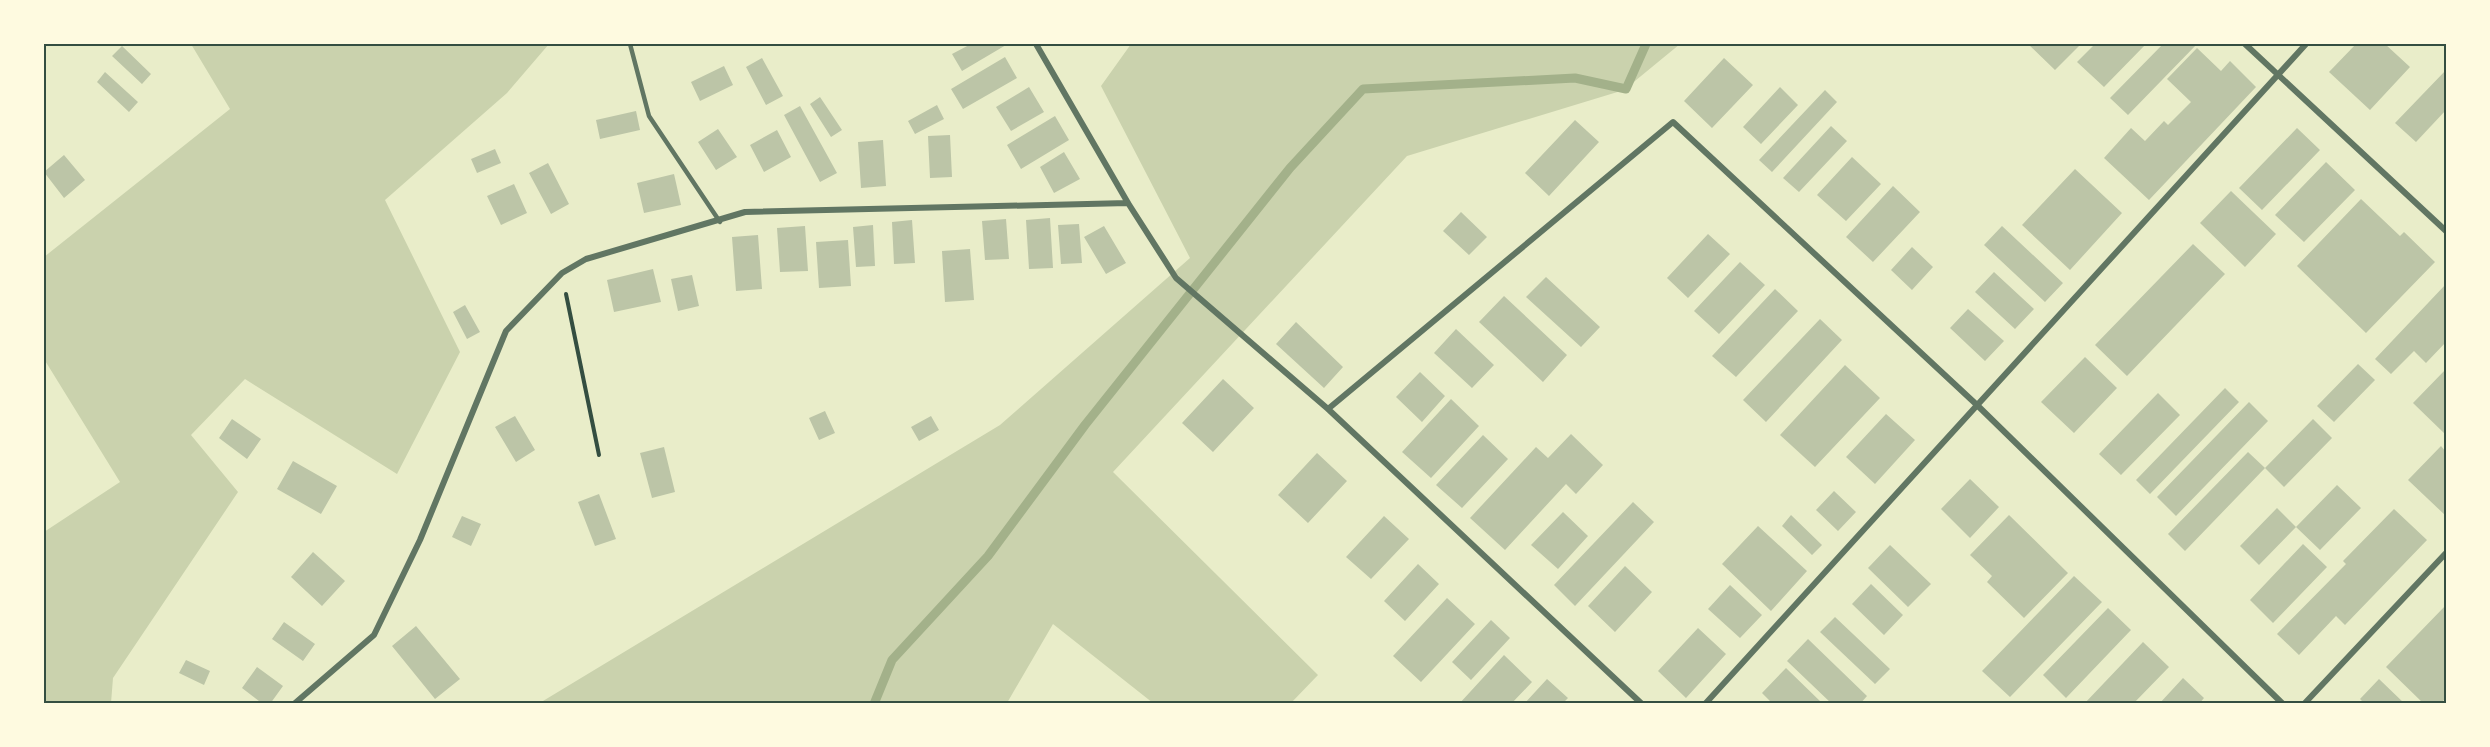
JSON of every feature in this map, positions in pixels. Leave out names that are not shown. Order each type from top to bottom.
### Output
[{"type":"street","points":[[1036,44],[1128,203],[1176,278],[1328,409],[1642,704]]},
{"type":"street","points":[[2245,44],[2446,231]]},
{"type":"street","points":[[1705,704],[2306,44]]},
{"type":"street","points":[[1328,409],[1673,122],[1977,405],[2283,704]]},
{"type":"street","points":[[294,704],[374,634],[420,540],[506,331],[562,273],[586,259],[720,222],[745,212],[1128,203]]},
{"type":"street","points":[[2304,704],[2446,553]]},
{"type":"lane","points":[[630,44],[650,116],[720,222]]},
{"type":"path","points":[[562,273],[599,455]]},
{"type":"green space","points":[[191,44],[549,44],[507,93],[385,200],[460,352],[397,474],[245,379],[191,435],[238,492],[113,678],[111,703],[44,703],[44,532],[120,482],[44,359],[44,257],[230,109]]},
{"type":"green space","points":[[1131,44],[1680,44],[1624,90],[1407,156],[1113,472],[1318,675],[1291,703],[1153,703],[1053,624],[1007,703],[538,704],[1000,425],[1190,258],[1101,86]]},
{"type":"building","points":[[971,44],[1006,45],[962,71],[952,54]]},
{"type":"building","points":[[2028,44],[2081,44],[2055,70]]},
{"type":"building","points":[[2095,44],[2146,44],[2104,87],[2077,62]]},
{"type":"building","points":[[2163,44],[2197,44],[2128,115],[2110,98]]},
{"type":"building","points":[[2356,44],[2385,44],[2410,67],[2370,110],[2329,72]]},
{"type":"building","points":[[122,46],[151,74],[142,84],[112,56]]},
{"type":"building","points":[[2197,48],[2221,71],[2230,61],[2256,87],[2149,200],[2104,158],[2131,128],[2145,141],[2164,121],[2168,125],[2191,102],[2167,79]]},
{"type":"building","points":[[1005,57],[1017,78],[963,109],[951,89]]},
{"type":"building","points":[[762,58],[783,96],[766,105],[746,67]]},
{"type":"building","points":[[1724,58],[1753,85],[1712,128],[1684,101]]},
{"type":"building","points":[[724,66],[733,85],[700,101],[691,82]]},
{"type":"building","points":[[2446,70],[2446,110],[2416,142],[2395,123]]},
{"type":"building","points":[[105,72],[138,102],[129,112],[97,82]]},
{"type":"building","points":[[1029,87],[1044,112],[1011,131],[996,107]]},
{"type":"building","points":[[1780,87],[1798,105],[1761,144],[1743,127]]},
{"type":"building","points":[[1825,90],[1837,102],[1772,172],[1759,160]]},
{"type":"building","points":[[820,97],[842,130],[831,137],[810,104]]},
{"type":"building","points":[[937,105],[944,119],[915,134],[908,121]]},
{"type":"building","points":[[800,106],[837,173],[820,182],[784,115]]},
{"type":"building","points":[[636,111],[640,130],[600,139],[596,120]]},
{"type":"building","points":[[1055,116],[1069,140],[1021,169],[1007,145]]},
{"type":"building","points":[[1575,120],[1599,142],[1549,196],[1525,173]]},
{"type":"building","points":[[1831,126],[1847,141],[1799,192],[1783,178]]},
{"type":"building","points":[[2297,128],[2320,150],[2262,210],[2239,188]]},
{"type":"building","points":[[718,129],[737,157],[716,170],[698,142]]},
{"type":"building","points":[[777,130],[791,157],[764,172],[750,145]]},
{"type":"building","points":[[950,135],[952,177],[930,178],[928,136]]},
{"type":"building","points":[[883,140],[886,186],[861,188],[858,142]]},
{"type":"building","points":[[495,149],[501,163],[477,173],[471,159]]},
{"type":"building","points":[[1064,152],[1080,179],[1054,193],[1040,167]]},
{"type":"building","points":[[64,155],[85,180],[64,198],[44,172]]},
{"type":"building","points":[[1852,157],[1881,184],[1846,221],[1817,195]]},
{"type":"building","points":[[2326,162],[2355,190],[2304,242],[2275,215]]},
{"type":"building","points":[[548,163],[569,204],[551,214],[529,173]]},
{"type":"building","points":[[2075,169],[2122,213],[2070,270],[2022,225]]},
{"type":"building","points":[[674,174],[681,205],[644,213],[637,183]]},
{"type":"building","points":[[514,184],[527,213],[501,225],[487,196]]},
{"type":"building","points":[[1893,186],[1920,212],[1873,262],[1846,237]]},
{"type":"building","points":[[2231,191],[2276,234],[2245,267],[2200,223]]},
{"type":"building","points":[[2361,199],[2400,236],[2404,232],[2435,262],[2366,333],[2297,266]]},
{"type":"building","points":[[1461,212],[1487,237],[1469,255],[1443,231]]},
{"type":"building","points":[[1050,218],[1053,268],[1029,269],[1026,220]]},
{"type":"building","points":[[1006,219],[1009,259],[985,260],[982,221]]},
{"type":"building","points":[[912,220],[915,263],[894,264],[892,222]]},
{"type":"building","points":[[1079,224],[1082,263],[1061,264],[1058,225]]},
{"type":"building","points":[[873,225],[875,266],[856,267],[853,227]]},
{"type":"building","points":[[805,226],[808,271],[780,272],[777,228]]},
{"type":"building","points":[[1104,226],[1126,263],[1106,274],[1084,237]]},
{"type":"building","points":[[2002,226],[2063,283],[2045,302],[1984,245]]},
{"type":"building","points":[[1708,234],[1730,254],[1688,298],[1667,278]]},
{"type":"building","points":[[758,235],[762,289],[736,291],[732,237]]},
{"type":"building","points":[[848,240],[851,286],[819,288],[816,242]]},
{"type":"building","points":[[2193,244],[2225,274],[2127,376],[2095,345]]},
{"type":"building","points":[[1912,247],[1933,267],[1912,290],[1891,270]]},
{"type":"building","points":[[970,249],[974,300],[945,302],[942,251]]},
{"type":"building","points":[[1740,262],[1765,285],[1719,334],[1694,311]]},
{"type":"building","points":[[653,269],[661,302],[614,312],[607,280]]},
{"type":"building","points":[[1994,272],[2034,309],[2015,329],[1975,292]]},
{"type":"building","points":[[692,275],[699,306],[678,311],[671,279]]},
{"type":"building","points":[[1546,277],[1600,327],[1581,347],[1526,297]]},
{"type":"building","points":[[2446,284],[2446,342],[2426,363],[2414,351],[2391,374],[2375,359]]},
{"type":"building","points":[[1775,289],[1798,311],[1736,377],[1712,356]]},
{"type":"building","points":[[1504,296],[1567,355],[1543,382],[1479,322]]},
{"type":"building","points":[[465,305],[480,332],[467,339],[453,312]]},
{"type":"building","points":[[1968,309],[2004,341],[1985,361],[1950,328]]},
{"type":"building","points":[[1820,319],[1842,340],[1766,422],[1743,400]]},
{"type":"building","points":[[1296,322],[1343,367],[1324,388],[1276,344]]},
{"type":"building","points":[[1456,329],[1494,365],[1472,388],[1434,353]]},
{"type":"building","points":[[2085,357],[2117,388],[2074,433],[2041,402]]},
{"type":"building","points":[[2358,364],[2375,380],[2334,422],[2317,406]]},
{"type":"building","points":[[1845,365],[1880,398],[1815,467],[1780,435]]},
{"type":"building","points":[[2446,369],[2446,435],[2413,403]]},
{"type":"building","points":[[1420,372],[1445,396],[1422,422],[1396,397]]},
{"type":"building","points":[[1223,379],[1254,408],[1213,452],[1182,423]]},
{"type":"building","points":[[2225,388],[2239,402],[2150,494],[2136,480]]},
{"type":"building","points":[[2158,393],[2180,415],[2121,475],[2099,454]]},
{"type":"building","points":[[1451,399],[1479,426],[1431,478],[1402,452]]},
{"type":"building","points":[[2249,402],[2268,421],[2176,516],[2157,497]]},
{"type":"building","points":[[825,411],[835,433],[819,440],[809,418]]},
{"type":"building","points":[[1886,414],[1915,440],[1875,484],[1846,457]]},
{"type":"building","points":[[515,416],[535,450],[516,462],[495,427]]},
{"type":"building","points":[[931,416],[939,430],[919,441],[911,427]]},
{"type":"building","points":[[232,419],[261,439],[247,459],[219,438]]},
{"type":"building","points":[[2313,419],[2332,438],[2284,487],[2265,468]]},
{"type":"building","points":[[1571,434],[1603,465],[1576,494],[1566,484],[1505,550],[1470,518],[1536,447],[1548,458]]},
{"type":"building","points":[[1483,435],[1508,459],[1462,508],[1436,485]]},
{"type":"building","points":[[2441,446],[2446,452],[2446,516],[2408,480]]},
{"type":"building","points":[[664,447],[675,492],[652,498],[640,453]]},
{"type":"building","points":[[2248,452],[2265,468],[2185,551],[2168,534]]},
{"type":"building","points":[[1317,453],[1347,481],[1308,523],[1278,495]]},
{"type":"building","points":[[293,461],[337,486],[321,514],[277,489]]},
{"type":"building","points":[[1970,479],[1999,507],[1970,538],[1941,509]]},
{"type":"building","points":[[2337,485],[2361,508],[2320,550],[2296,527]]},
{"type":"building","points":[[1834,491],[1856,512],[1838,531],[1816,510]]},
{"type":"building","points":[[599,494],[616,539],[595,546],[578,502]]},
{"type":"building","points":[[1633,502],[1654,522],[1575,606],[1554,585]]},
{"type":"building","points":[[2277,508],[2296,527],[2259,565],[2240,546]]},
{"type":"building","points":[[2394,509],[2427,540],[2345,625],[2336,616],[2299,655],[2277,634],[2346,564],[2343,561]]},
{"type":"building","points":[[1563,512],[1588,536],[1558,569],[1531,545]]},
{"type":"building","points":[[1791,515],[1822,545],[1812,555],[1782,526]]},
{"type":"building","points":[[2009,515],[2068,573],[2024,618],[1987,582],[1992,576],[1970,555]]},
{"type":"building","points":[[462,516],[481,524],[471,546],[452,537]]},
{"type":"building","points":[[1384,516],[1409,539],[1371,579],[1346,557]]},
{"type":"building","points":[[1758,526],[1807,571],[1771,611],[1722,564]]},
{"type":"building","points":[[2303,544],[2327,567],[2273,623],[2250,600]]},
{"type":"building","points":[[1890,545],[1931,584],[1908,607],[1868,568]]},
{"type":"building","points":[[313,552],[345,581],[322,606],[291,577]]},
{"type":"building","points":[[1418,564],[1439,584],[1405,621],[1384,601]]},
{"type":"building","points":[[1625,566],[1652,592],[1615,632],[1588,606]]},
{"type":"building","points":[[2074,576],[2102,602],[2010,697],[1982,671]]},
{"type":"building","points":[[1871,584],[1903,615],[1884,635],[1852,604]]},
{"type":"building","points":[[1730,585],[1762,615],[1740,638],[1708,609]]},
{"type":"building","points":[[1447,598],[1475,624],[1421,682],[1393,656]]},
{"type":"building","points":[[2446,605],[2446,697],[2441,704],[2424,704],[2386,667]]},
{"type":"building","points":[[2108,608],[2131,630],[2066,698],[2043,675]]},
{"type":"building","points":[[1835,617],[1890,669],[1875,684],[1820,632]]},
{"type":"building","points":[[1491,620],[1510,638],[1471,680],[1452,662]]},
{"type":"building","points":[[284,622],[315,644],[303,661],[272,639]]},
{"type":"building","points":[[416,626],[460,679],[435,699],[392,646]]},
{"type":"building","points":[[1698,628],[1726,654],[1686,698],[1658,671]]},
{"type":"building","points":[[1808,639],[1867,696],[1860,704],[1832,704],[1787,661]]},
{"type":"building","points":[[2143,642],[2169,667],[2133,704],[2084,704]]},
{"type":"building","points":[[1504,655],[1532,682],[1511,704],[1459,704]]},
{"type":"building","points":[[186,660],[210,671],[204,685],[179,673]]},
{"type":"building","points":[[257,667],[283,686],[270,704],[263,704],[242,688]]},
{"type":"building","points":[[1786,668],[1823,704],[1773,704],[1762,693]]},
{"type":"building","points":[[2183,678],[2204,698],[2199,704],[2159,704]]},
{"type":"building","points":[[1547,679],[1568,698],[1562,704],[1524,704]]},
{"type":"building","points":[[2379,679],[2405,704],[2365,704],[2360,699]]},
{"type":"waterway","points":[[874,704],[892,660],[988,556],[1085,425],[1290,168],[1363,89],[1575,78],[1626,89],[1646,44]]}]
